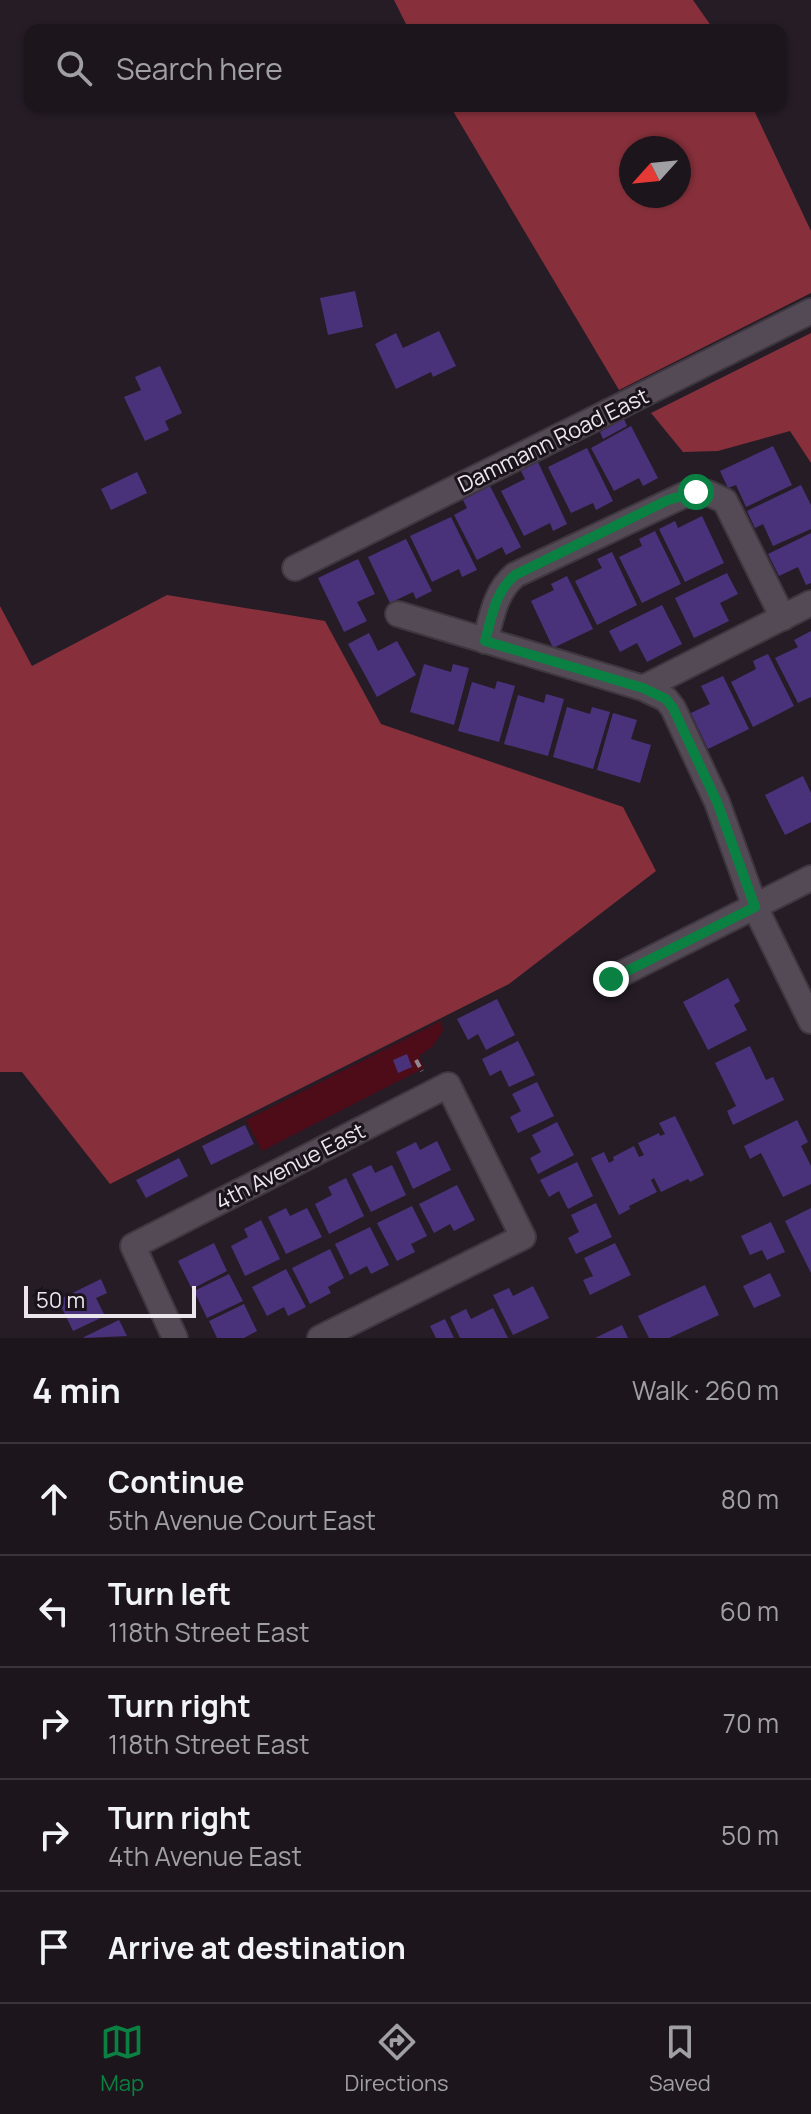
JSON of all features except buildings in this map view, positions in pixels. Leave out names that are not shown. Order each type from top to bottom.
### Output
[{"type":"street","name":"Dammann Road East","points":[[295,568],[811,311]]},
{"type":"street","points":[[485,641],[496,600],[503,585],[515,575],[668,500],[696,492],[717,496],[725,501],[783,618]]},
{"type":"street","points":[[643,688],[811,603]]},
{"type":"street","points":[[398,614],[643,688],[666,699],[717,802],[755,907],[811,1021]]},
{"type":"street","points":[[611,979],[811,878]]},
{"type":"street","name":"4th Avenue East","points":[[175,1338],[133,1246],[448,1085],[523,1237],[320,1338]]},
{"type":"path","points":[[416,1060],[423,1074]]},
{"type":"shaded area","points":[[394,0],[693,0],[710,24],[406,24]]},
{"type":"shaded area","points":[[454,112],[755,112],[811,231],[811,293],[619,390]]},
{"type":"shaded area","points":[[811,333],[811,463],[790,431],[718,451],[683,452],[651,413]]},
{"type":"shaded area","points":[[167,595],[325,621],[381,724],[623,807],[656,871],[509,984],[110,1184],[22,1072],[0,1072],[0,606],[32,666]]},
{"type":"shaded area","points":[[441,1021],[443,1030],[433,1046],[419,1056],[424,1068],[262,1151],[246,1120]]},
{"type":"route","points":[[611,979],[755,907],[717,802],[666,699],[643,688],[485,641],[496,600],[503,585],[515,575],[668,500],[696,492]]}]
